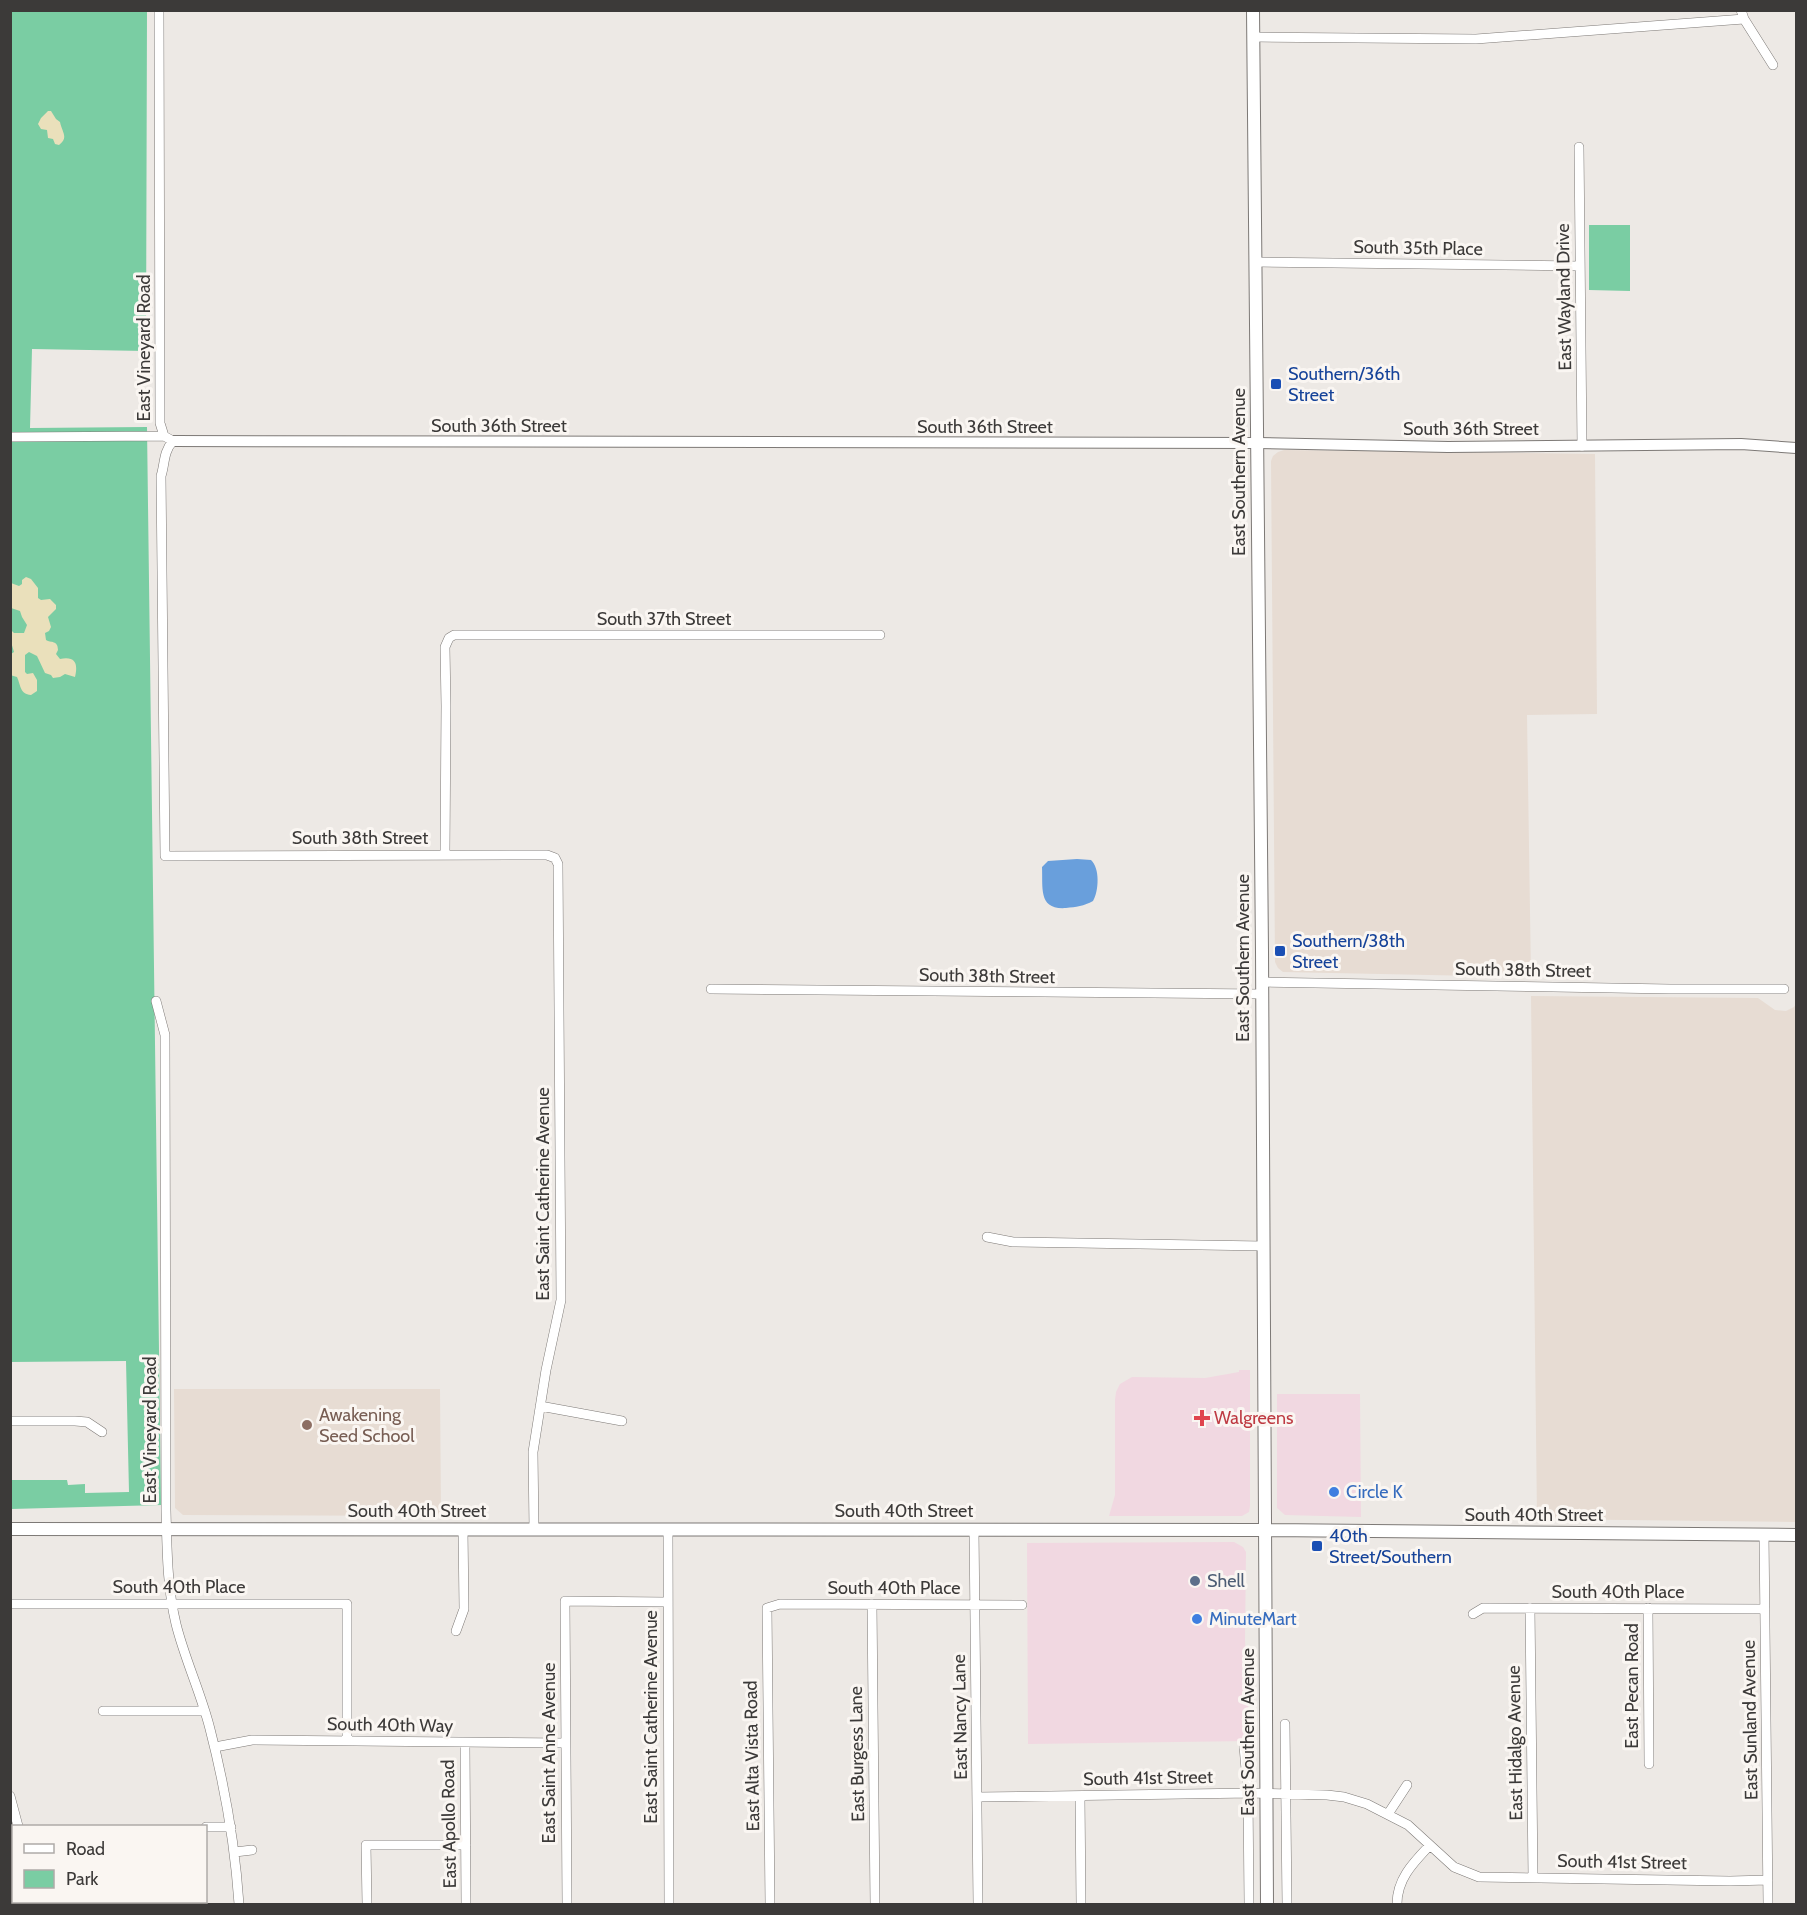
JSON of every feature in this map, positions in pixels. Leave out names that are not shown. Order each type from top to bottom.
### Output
[{"type":"main road","name":"East Southern Avenue","points":[[1253,10],[1267,1905]]},
{"type":"main road","name":"South 40th Street","points":[[10,1529],[974,1529],[1797,1535]]},
{"type":"street","name":"East Vineyard Road","points":[[159,10],[160,423],[168,439],[164,467],[160,476],[165,856]]},
{"type":"street","points":[[1253,37],[1476,39],[1742,15],[1773,65]]},
{"type":"street","name":"East Wayland Drive","points":[[1579,147],[1582,446]]},
{"type":"street","name":"South 35th Place","points":[[1256,262],[1580,266]]},
{"type":"street","name":"South 36th Street","points":[[10,437],[1257,443],[1448,447],[1741,444],[1797,448]]},
{"type":"street","name":"South 37th Street","points":[[445,854],[445,647],[449,638],[454,635],[880,635]]},
{"type":"street","name":"South 38th Street","points":[[165,856],[445,854],[547,855],[555,858]]},
{"type":"street","name":"East Saint Catherine Avenue","points":[[534,1529],[533,1452],[561,1300],[558,864],[555,858]]},
{"type":"street","name":"South 38th Street","points":[[711,989],[1784,989]]},
{"type":"street","name":"East Vineyard Road","points":[[156,1001],[165,1035],[167,1529],[172,1603],[176,1625],[215,1747],[235,1852],[239,1905]]},
{"type":"street","points":[[987,1237],[1013,1242],[1263,1246]]},
{"type":"street","points":[[540,1406],[622,1421]]},
{"type":"street","points":[[10,1421],[87,1422],[102,1432]]},
{"type":"street","points":[[456,1631],[464,1610],[463,1529]]},
{"type":"street","name":"East Saint Catherine Avenue","points":[[668,1529],[669,1905]]},
{"type":"street","name":"East Nancy Lane","points":[[974,1529],[978,1905]]},
{"type":"street","name":"East Sunland Avenue","points":[[1764,1534],[1767,1905]]},
{"type":"street","name":"East Saint Anne Avenue","points":[[567,1905],[565,1601],[667,1602]]},
{"type":"street","name":"South 40th Place","points":[[10,1604],[347,1604],[347,1741]]},
{"type":"street","name":"South 40th Place","points":[[767,1608],[780,1604],[1022,1605]]},
{"type":"street","name":"East Burgess Lane","points":[[872,1604],[875,1905]]},
{"type":"street","name":"East Alta Vista Road","points":[[767,1608],[770,1905]]},
{"type":"street","name":"South 40th Place","points":[[1473,1614],[1483,1608],[1765,1609]]},
{"type":"street","name":"East Hidalgo Avenue","points":[[1530,1608],[1533,1877]]},
{"type":"street","name":"East Pecan Road","points":[[1648,1608],[1649,1764]]},
{"type":"street","points":[[103,1711],[205,1711]]},
{"type":"street","name":"East Southern Avenue","points":[[1285,1724],[1287,1905]]},
{"type":"street","name":"South 40th Way","points":[[215,1747],[252,1740],[566,1743]]},
{"type":"street","name":"East Apollo Road","points":[[465,1743],[466,1905]]},
{"type":"street","name":"East Southern Avenue","points":[[1244,1746],[1248,1793],[1249,1905]]},
{"type":"street","points":[[1388,1814],[1407,1785]]},
{"type":"street","name":"South 41st Street","points":[[977,1797],[1248,1793],[1327,1795],[1367,1804],[1388,1814],[1408,1826],[1454,1866],[1479,1877],[1768,1880]]},
{"type":"street","points":[[10,1796],[17,1825]]},
{"type":"street","points":[[1080,1796],[1081,1905]]},
{"type":"street","points":[[207,1827],[231,1827]]},
{"type":"street","points":[[367,1905],[366,1845],[466,1845]]},
{"type":"street","points":[[1397,1905],[1397,1893],[1409,1868],[1430,1845]]},
{"type":"street","points":[[235,1852],[252,1850]]},
{"type":"shaded area","points":[[1284,450],[1595,454],[1597,714],[1527,715],[1531,977],[1283,972],[1275,962],[1271,461],[1273,456]]},
{"type":"shaded area","points":[[1531,996],[1758,998],[1775,1010],[1786,1011],[1796,1004],[1796,1522],[1537,1519]]},
{"type":"shaded area","points":[[1239,1370],[1250,1370],[1249,1512],[1242,1516],[1109,1516],[1115,1495],[1115,1400],[1120,1384],[1132,1377],[1205,1378],[1239,1372]]},
{"type":"shaded area","name":"Awakening Seed School","points":[[174,1389],[440,1389],[441,1516],[183,1515],[175,1508]]},
{"type":"shaded area","points":[[1277,1394],[1360,1394],[1361,1517],[1285,1515],[1277,1508]]},
{"type":"shaded area","points":[[1234,1542],[1243,1547],[1246,1552],[1245,1640],[1250,1741],[1028,1744],[1027,1543]]},
{"type":"green space","points":[[11,11],[147,11],[146,351],[32,349],[30,428],[147,427],[161,1505],[11,1509],[10,1480],[67,1480],[68,1485],[85,1484],[85,1493],[129,1492],[126,1361],[11,1362]]},
{"type":"green space","points":[[1589,225],[1630,225],[1630,291],[1589,290]]},
{"type":"sand","points":[[48,111],[51,111],[60,122],[64,140],[59,145],[55,144],[53,139],[48,138],[47,130],[41,129],[38,124]]},
{"type":"sand","points":[[26,577],[31,579],[38,588],[38,598],[50,599],[56,605],[56,609],[48,617],[51,627],[45,633],[46,640],[57,645],[56,654],[60,659],[73,660],[76,665],[75,677],[65,674],[53,678],[45,673],[37,656],[29,652],[25,655],[25,672],[33,673],[37,680],[37,691],[31,695],[23,691],[17,677],[10,675],[11,654],[14,652],[11,630],[14,633],[24,633],[27,625],[20,611],[11,608],[11,583],[19,586]]},
{"type":"water","points":[[1091,860],[1096,868],[1095,897],[1093,901],[1080,906],[1057,908],[1046,901],[1044,896],[1042,867],[1048,861]]},
{"type":"place","name":"Southern/36th Street","points":[[1276,384]]},
{"type":"place","name":"Southern/38th Street","points":[[1280,951]]},
{"type":"place","name":"Walgreens","points":[[1202,1418]]},
{"type":"place","name":"Awakening Seed School","points":[[307,1425]]},
{"type":"place","name":"Circle K","points":[[1334,1492]]},
{"type":"place","name":"40th Street/Southern","points":[[1317,1546]]},
{"type":"place","name":"Shell","points":[[1195,1581]]},
{"type":"place","name":"MinuteMart","points":[[1197,1619]]}]
